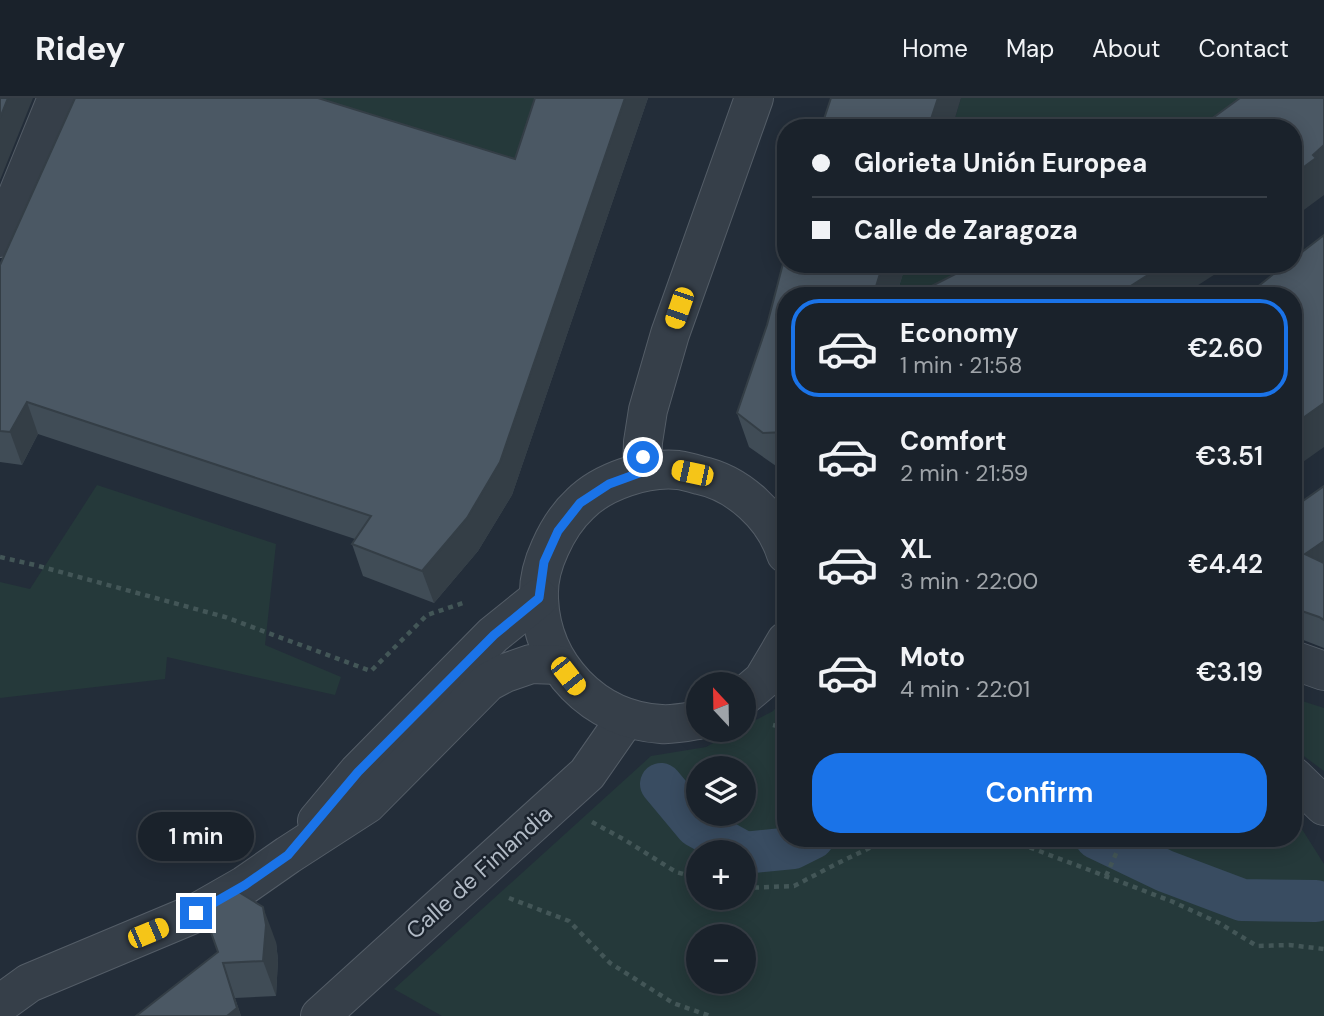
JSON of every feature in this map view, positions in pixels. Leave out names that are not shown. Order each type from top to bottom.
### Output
[{"type":"street","points":[[0,237],[57,98]]},
{"type":"street","points":[[642,472],[648,410],[670,334],[754,98]]},
{"type":"street","points":[[686,721],[662,724],[626,718],[599,705],[577,688],[559,665],[544,632],[539,598],[544,562],[558,531],[580,503],[609,484],[642,472],[677,470],[712,478],[743,494],[777,519]]},
{"type":"street","points":[[288,855],[358,772],[494,635],[539,598]]},
{"type":"street","points":[[756,686],[763,680],[777,656]]},
{"type":"street","points":[[1302,663],[1324,671]]},
{"type":"street","points":[[0,1004],[29,983],[196,913],[245,885],[367,804],[488,682],[531,664],[559,665]]},
{"type":"street","name":"Calle de Finlandia","points":[[320,1016],[587,774],[626,718]]},
{"type":"street","points":[[1302,785],[1324,806]]},
{"type":"path","points":[[0,557],[225,617],[371,671],[427,615],[464,603],[475,596]]},
{"type":"path","points":[[559,801],[676,872],[686,875]]},
{"type":"path","points":[[756,888],[794,886],[872,847]]},
{"type":"path","points":[[1029,847],[1183,907],[1219,923],[1257,946],[1289,945],[1324,949]]},
{"type":"path","points":[[1105,876],[1119,847]]},
{"type":"path","points":[[458,891],[509,898],[569,922],[610,964],[673,1003],[710,1016]]},
{"type":"green space","points":[[226,98],[558,98],[527,192]]},
{"type":"green space","points":[[961,98],[1263,98],[1259,119],[955,119]]},
{"type":"green space","points":[[902,273],[1036,273],[1008,287],[897,287]]},
{"type":"green space","points":[[97,485],[276,544],[265,645],[341,677],[335,695],[167,657],[165,679],[0,698],[0,582],[30,589]]},
{"type":"green space","points":[[1302,701],[1324,708],[1324,771],[1302,755]]},
{"type":"green space","points":[[777,707],[777,847],[1302,847],[1302,829],[1324,864],[1324,1016],[442,1016],[394,989],[651,756],[706,747],[715,742],[756,742],[756,720]]},
{"type":"building","points":[[0,98],[8,98],[0,118]]},
{"type":"building","points":[[75,98],[318,98],[515,159],[535,98],[625,98],[500,462],[467,518],[422,571],[352,544],[371,516],[27,402],[10,432],[0,431],[0,265]]},
{"type":"building","points":[[831,98],[938,98],[931,119],[824,119]]},
{"type":"building","points":[[1240,98],[1324,98],[1324,145],[1313,155],[1316,158],[1302,168],[1302,119],[1211,119]]},
{"type":"building","points":[[1324,235],[1324,403],[1302,419],[1302,287],[1257,287],[1275,273],[1302,273],[1302,252]]},
{"type":"building","points":[[781,273],[880,273],[876,287],[777,287],[777,432],[763,433],[737,413],[767,325]]},
{"type":"building","points":[[957,273],[1151,273],[1129,287],[930,287]]},
{"type":"building","points":[[1324,486],[1324,541],[1305,554],[1324,563],[1324,620],[1302,611],[1302,502]]},
{"type":"building","points":[[237,891],[263,907],[266,925],[263,961],[223,963],[237,1008],[227,1016],[136,1016],[218,952],[204,913],[209,898],[224,892]]},
{"type":"waterway","points":[[661,784],[696,826],[721,840]]},
{"type":"waterway","points":[[756,852],[795,847]]},
{"type":"waterway","points":[[1115,847],[1165,871],[1242,900],[1316,901]]},
{"type":"route","points":[[196,913],[245,885],[288,855],[358,772],[494,635],[539,598],[544,562],[558,531],[580,503],[609,484],[642,472],[643,457]]}]
